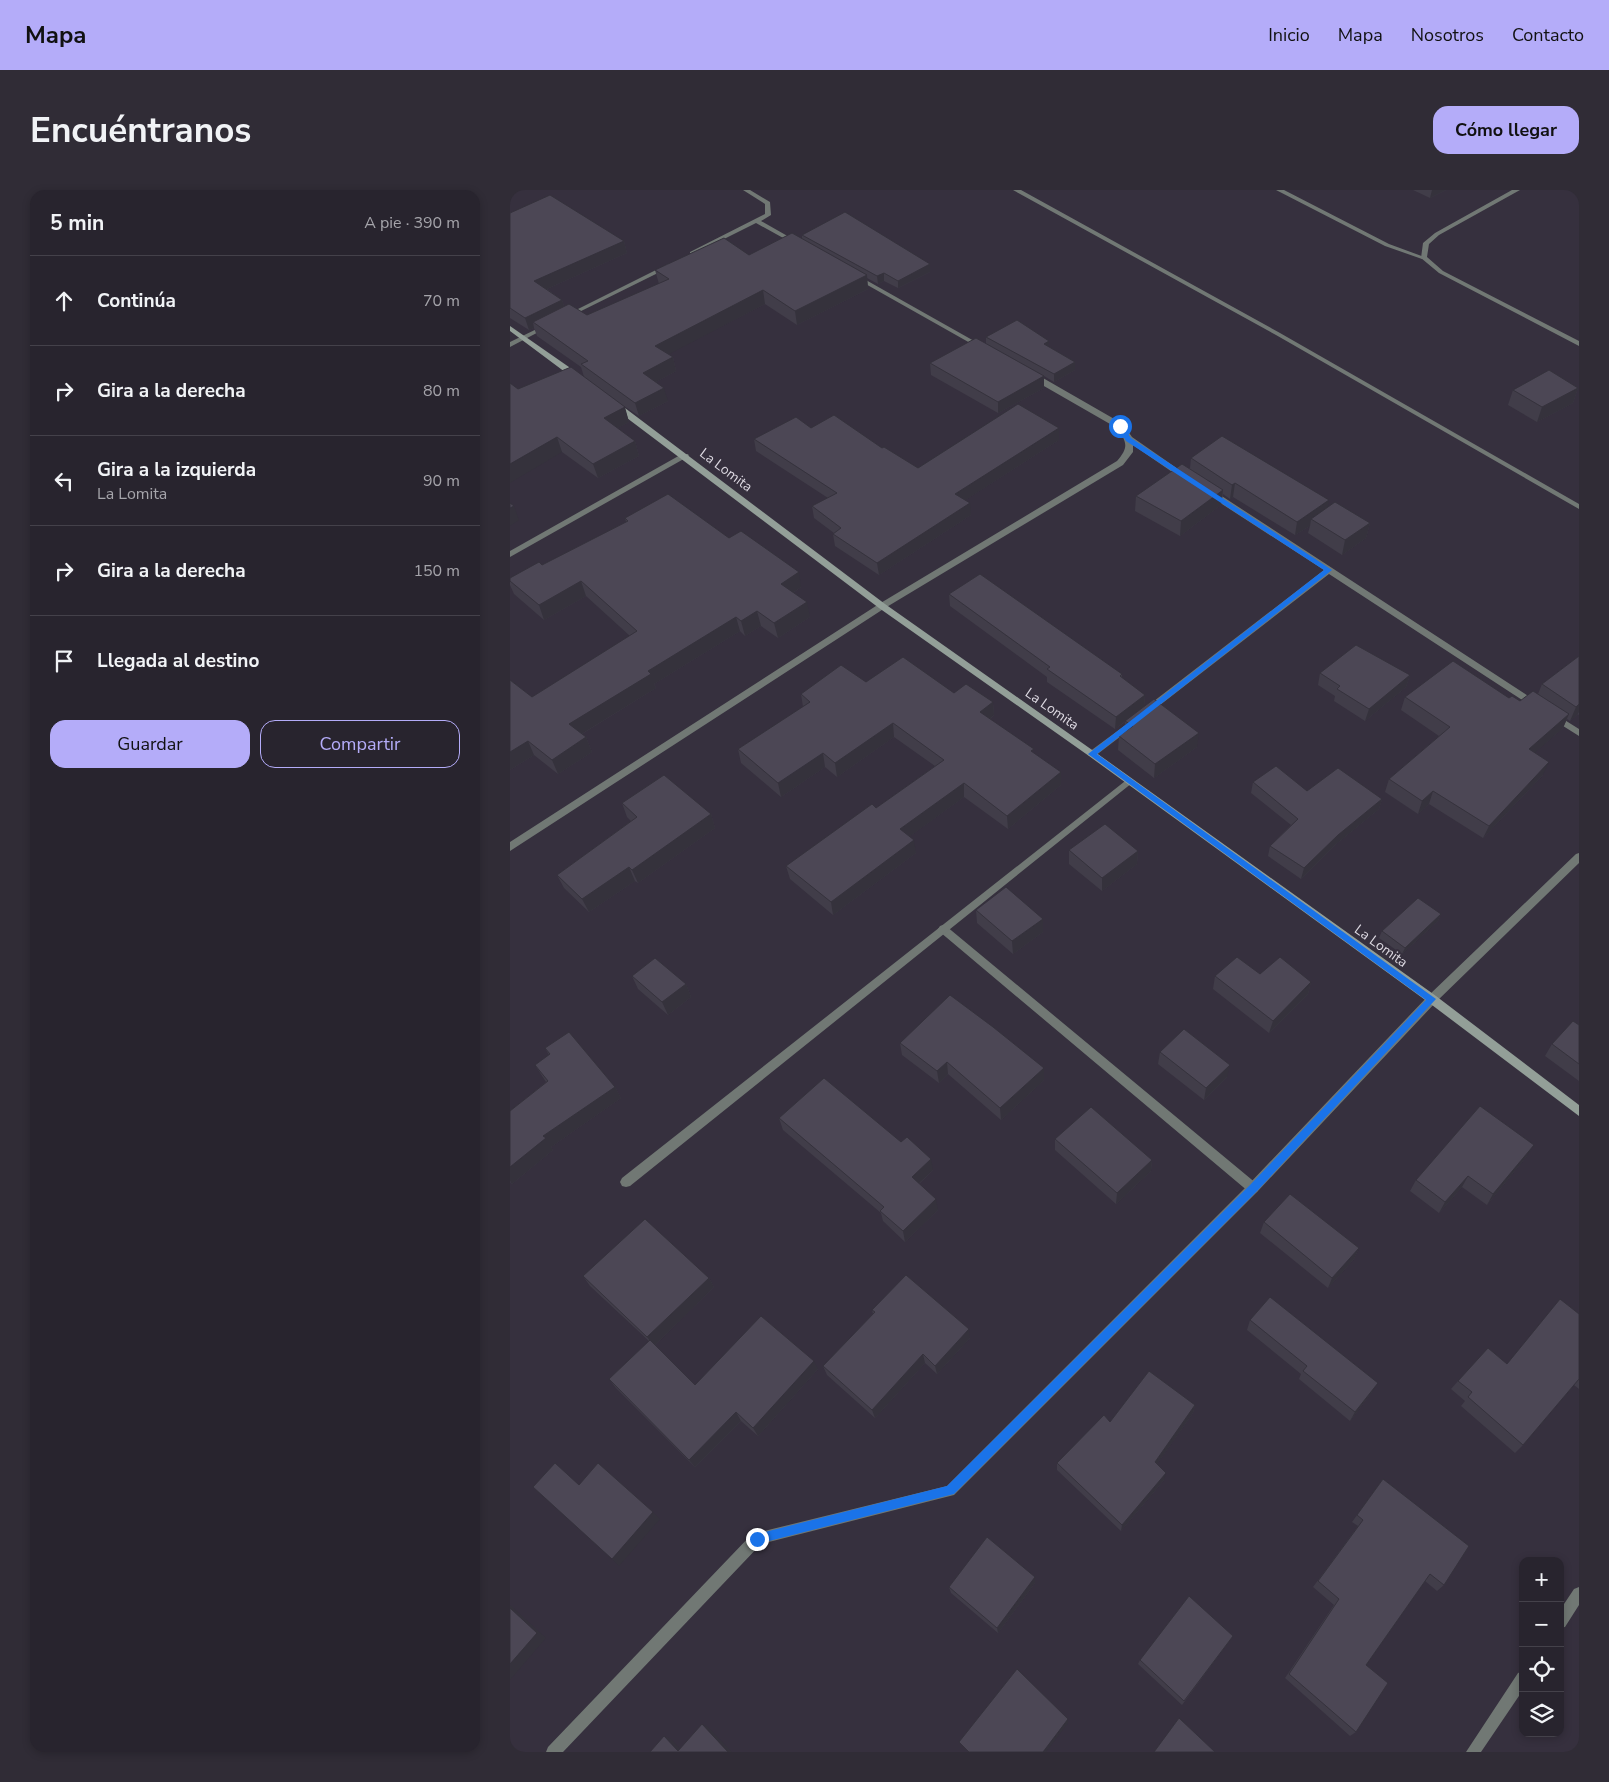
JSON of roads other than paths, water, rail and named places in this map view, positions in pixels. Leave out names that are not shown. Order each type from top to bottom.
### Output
[{"type":"street","points":[[688,256],[768,215],[768,203],[746,190]]},
{"type":"street","points":[[1016,190],[1278,334],[1579,507]]},
{"type":"street","points":[[1279,190],[1387,245],[1424,258],[1441,272],[1579,344]]},
{"type":"street","points":[[1424,258],[1426,243],[1437,234],[1517,190]]},
{"type":"street","points":[[757,221],[800,245]]},
{"type":"street","points":[[510,345],[679,260]]},
{"type":"street","points":[[851,274],[988,350]]},
{"type":"street","points":[[510,328],[585,383]]},
{"type":"street","points":[[1022,370],[1114,422],[1120,426],[1129,439],[1195,483]]},
{"type":"street","name":"La Lomita","points":[[608,400],[685,456],[882,606],[1092,754],[1432,999],[1579,1111]]},
{"type":"street","points":[[510,847],[882,606],[1120,463],[1128,452],[1129,439]]},
{"type":"street","points":[[510,554],[685,456]]},
{"type":"street","points":[[1204,488],[1579,733]]},
{"type":"street","points":[[1092,754],[1329,570]]},
{"type":"street","points":[[626,1182],[1129,781]]},
{"type":"street","points":[[553,1752],[757,1539],[950,1491],[1253,1188],[1432,999],[1579,857]]},
{"type":"street","points":[[943,929],[1253,1188]]},
{"type":"street","points":[[1564,1616],[1579,1594]]},
{"type":"street","points":[[1473,1752],[1519,1684]]}]
